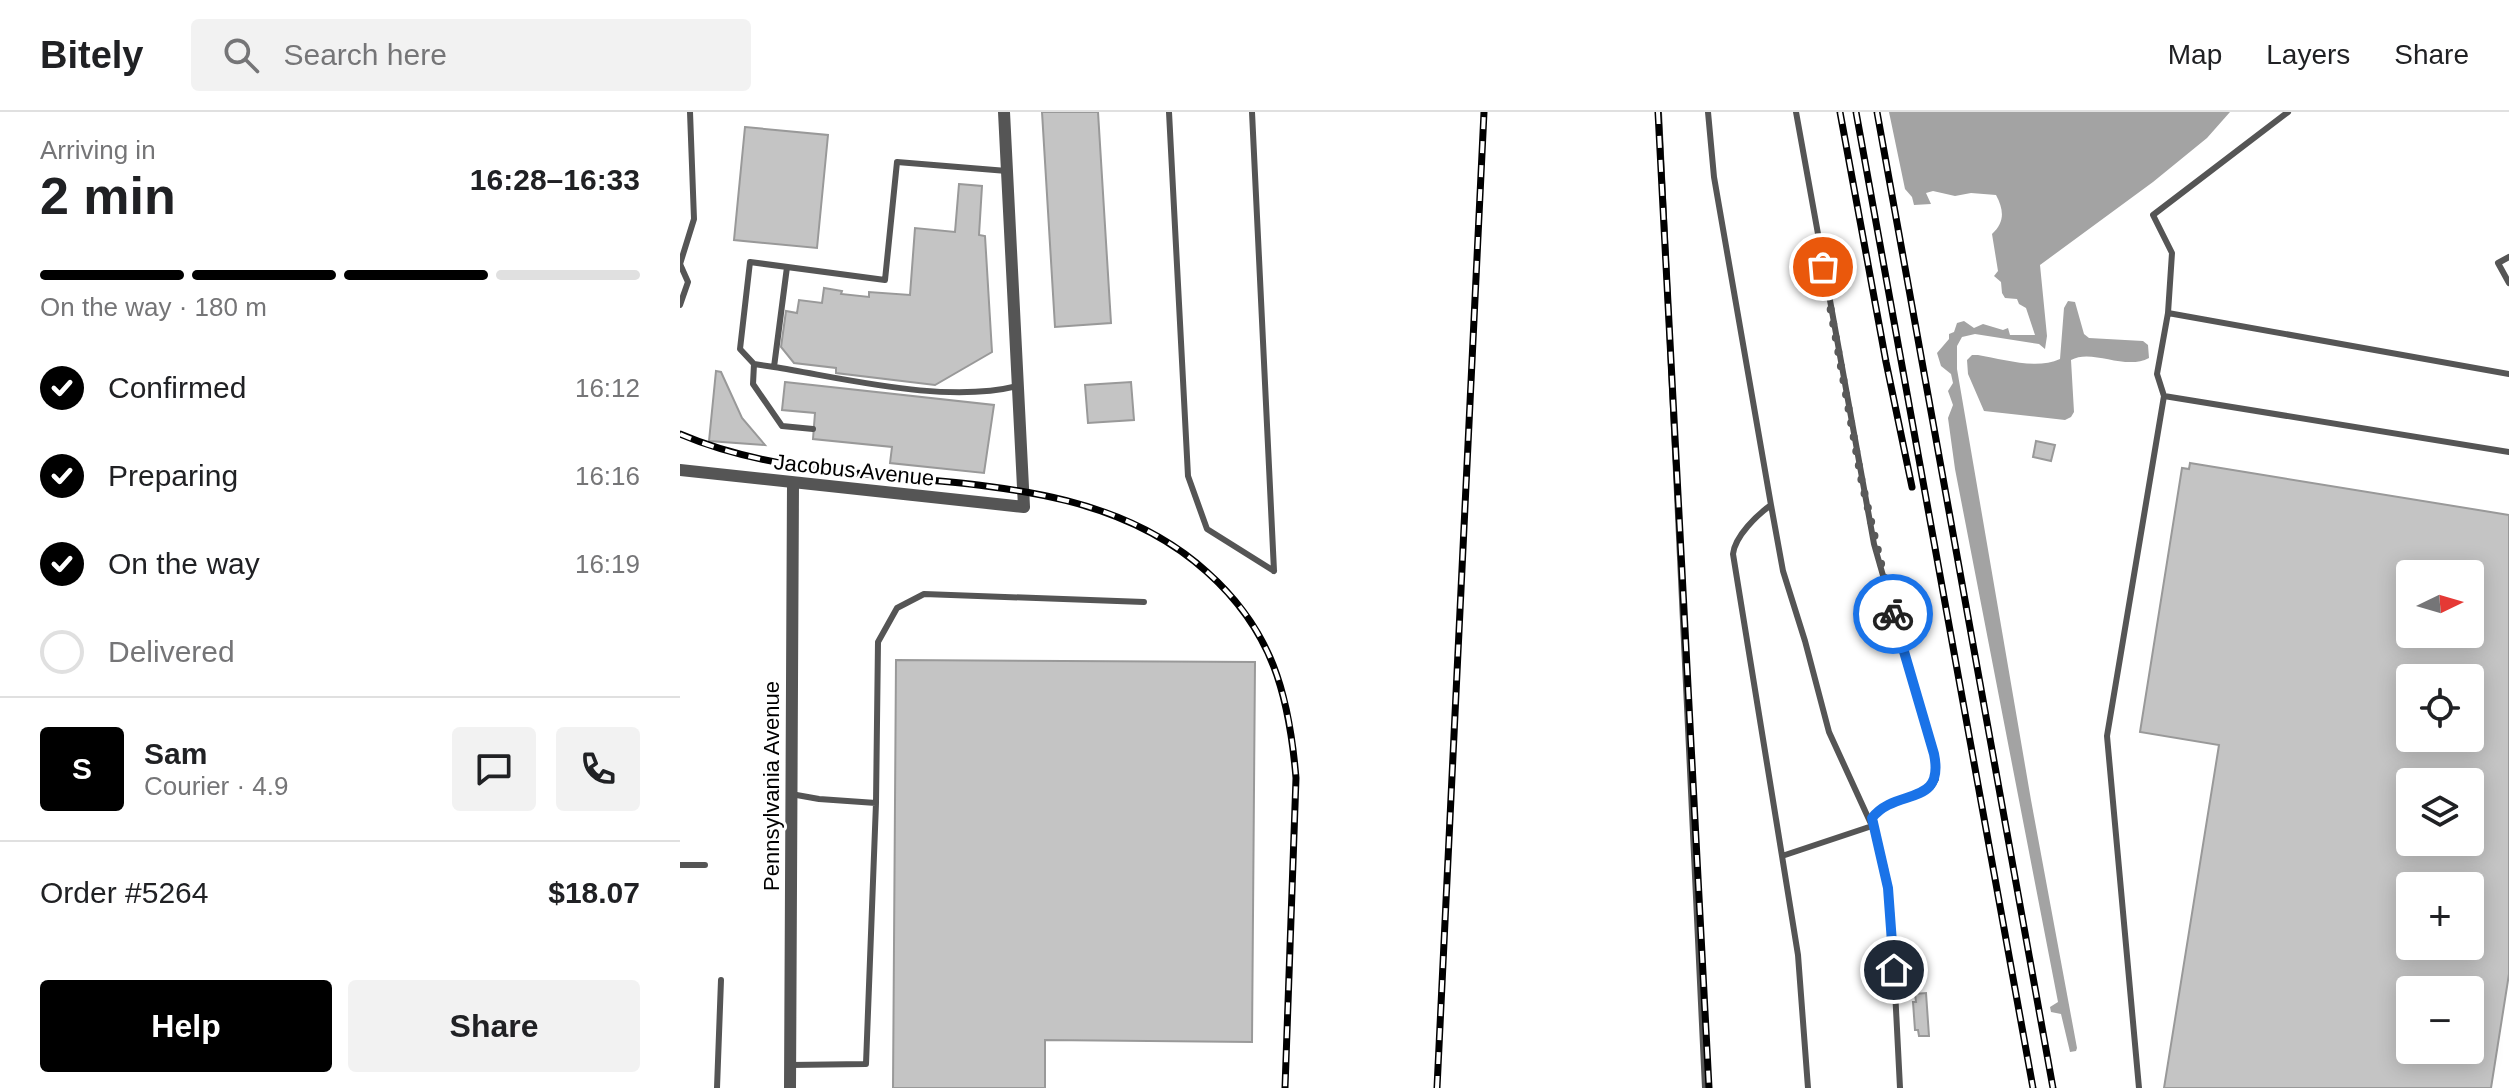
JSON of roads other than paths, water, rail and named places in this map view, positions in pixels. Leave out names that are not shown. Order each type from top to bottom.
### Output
[{"type":"street","points":[[1004,112],[1018,386]]},
{"type":"street","name":"Jacobus Avenue","points":[[680,468],[793,484],[1024,507],[1018,386]]},
{"type":"street","name":"Pennsylvania Avenue","points":[[790,1088],[793,484]]},
{"type":"lane","points":[[680,305],[688,282],[680,264],[694,219],[690,112]]},
{"type":"lane","points":[[1169,112],[1188,476],[1207,529],[1274,571],[1252,112]]},
{"type":"lane","points":[[1659,112],[1705,1088]]},
{"type":"lane","points":[[1708,112],[1714,177],[1783,571],[1829,732],[1872,826],[1888,888],[1900,1088]]},
{"type":"lane","points":[[1796,112],[1874,544],[1936,761],[1936,779],[1932,786],[1880,809],[1872,817],[1872,826]]},
{"type":"lane","points":[[2139,1088],[2107,736],[2164,396],[2157,374],[2168,313],[2172,253],[2153,215],[2288,112]]},
{"type":"lane","points":[[1007,171],[897,162],[885,280],[750,262],[740,349],[754,364],[849,382],[969,394],[1018,386]]},
{"type":"lane","points":[[2509,257],[2498,263],[2509,283]]},
{"type":"lane","points":[[774,367],[787,267]]},
{"type":"lane","points":[[2168,313],[2509,374]]},
{"type":"lane","points":[[754,364],[753,384],[782,426],[813,429]]},
{"type":"lane","points":[[2164,396],[2509,452]]},
{"type":"lane","points":[[1771,505],[1762,511],[1736,543],[1733,554],[1798,955],[1808,1088]]},
{"type":"lane","points":[[790,1065],[866,1064],[876,803],[878,642],[897,608],[924,594],[1144,602]]},
{"type":"lane","points":[[791,794],[876,803]]},
{"type":"lane","points":[[1782,856],[1872,826]]},
{"type":"lane","points":[[680,865],[705,865]]},
{"type":"lane","points":[[717,1088],[721,980]]},
{"type":"railway","points":[[1437,1088],[1484,112]]},
{"type":"railway","points":[[1658,112],[1709,1088]]},
{"type":"railway","points":[[1840,112],[1912,487]]},
{"type":"railway","points":[[1856,112],[2033,1088]]},
{"type":"railway","points":[[1877,112],[2053,1088]]},
{"type":"railway","points":[[680,434],[745,455],[813,468],[954,482],[1023,492],[1089,507],[1151,533],[1207,572],[1229,594],[1262,641],[1273,665],[1282,691],[1293,747],[1296,778],[1285,1088]]}]
